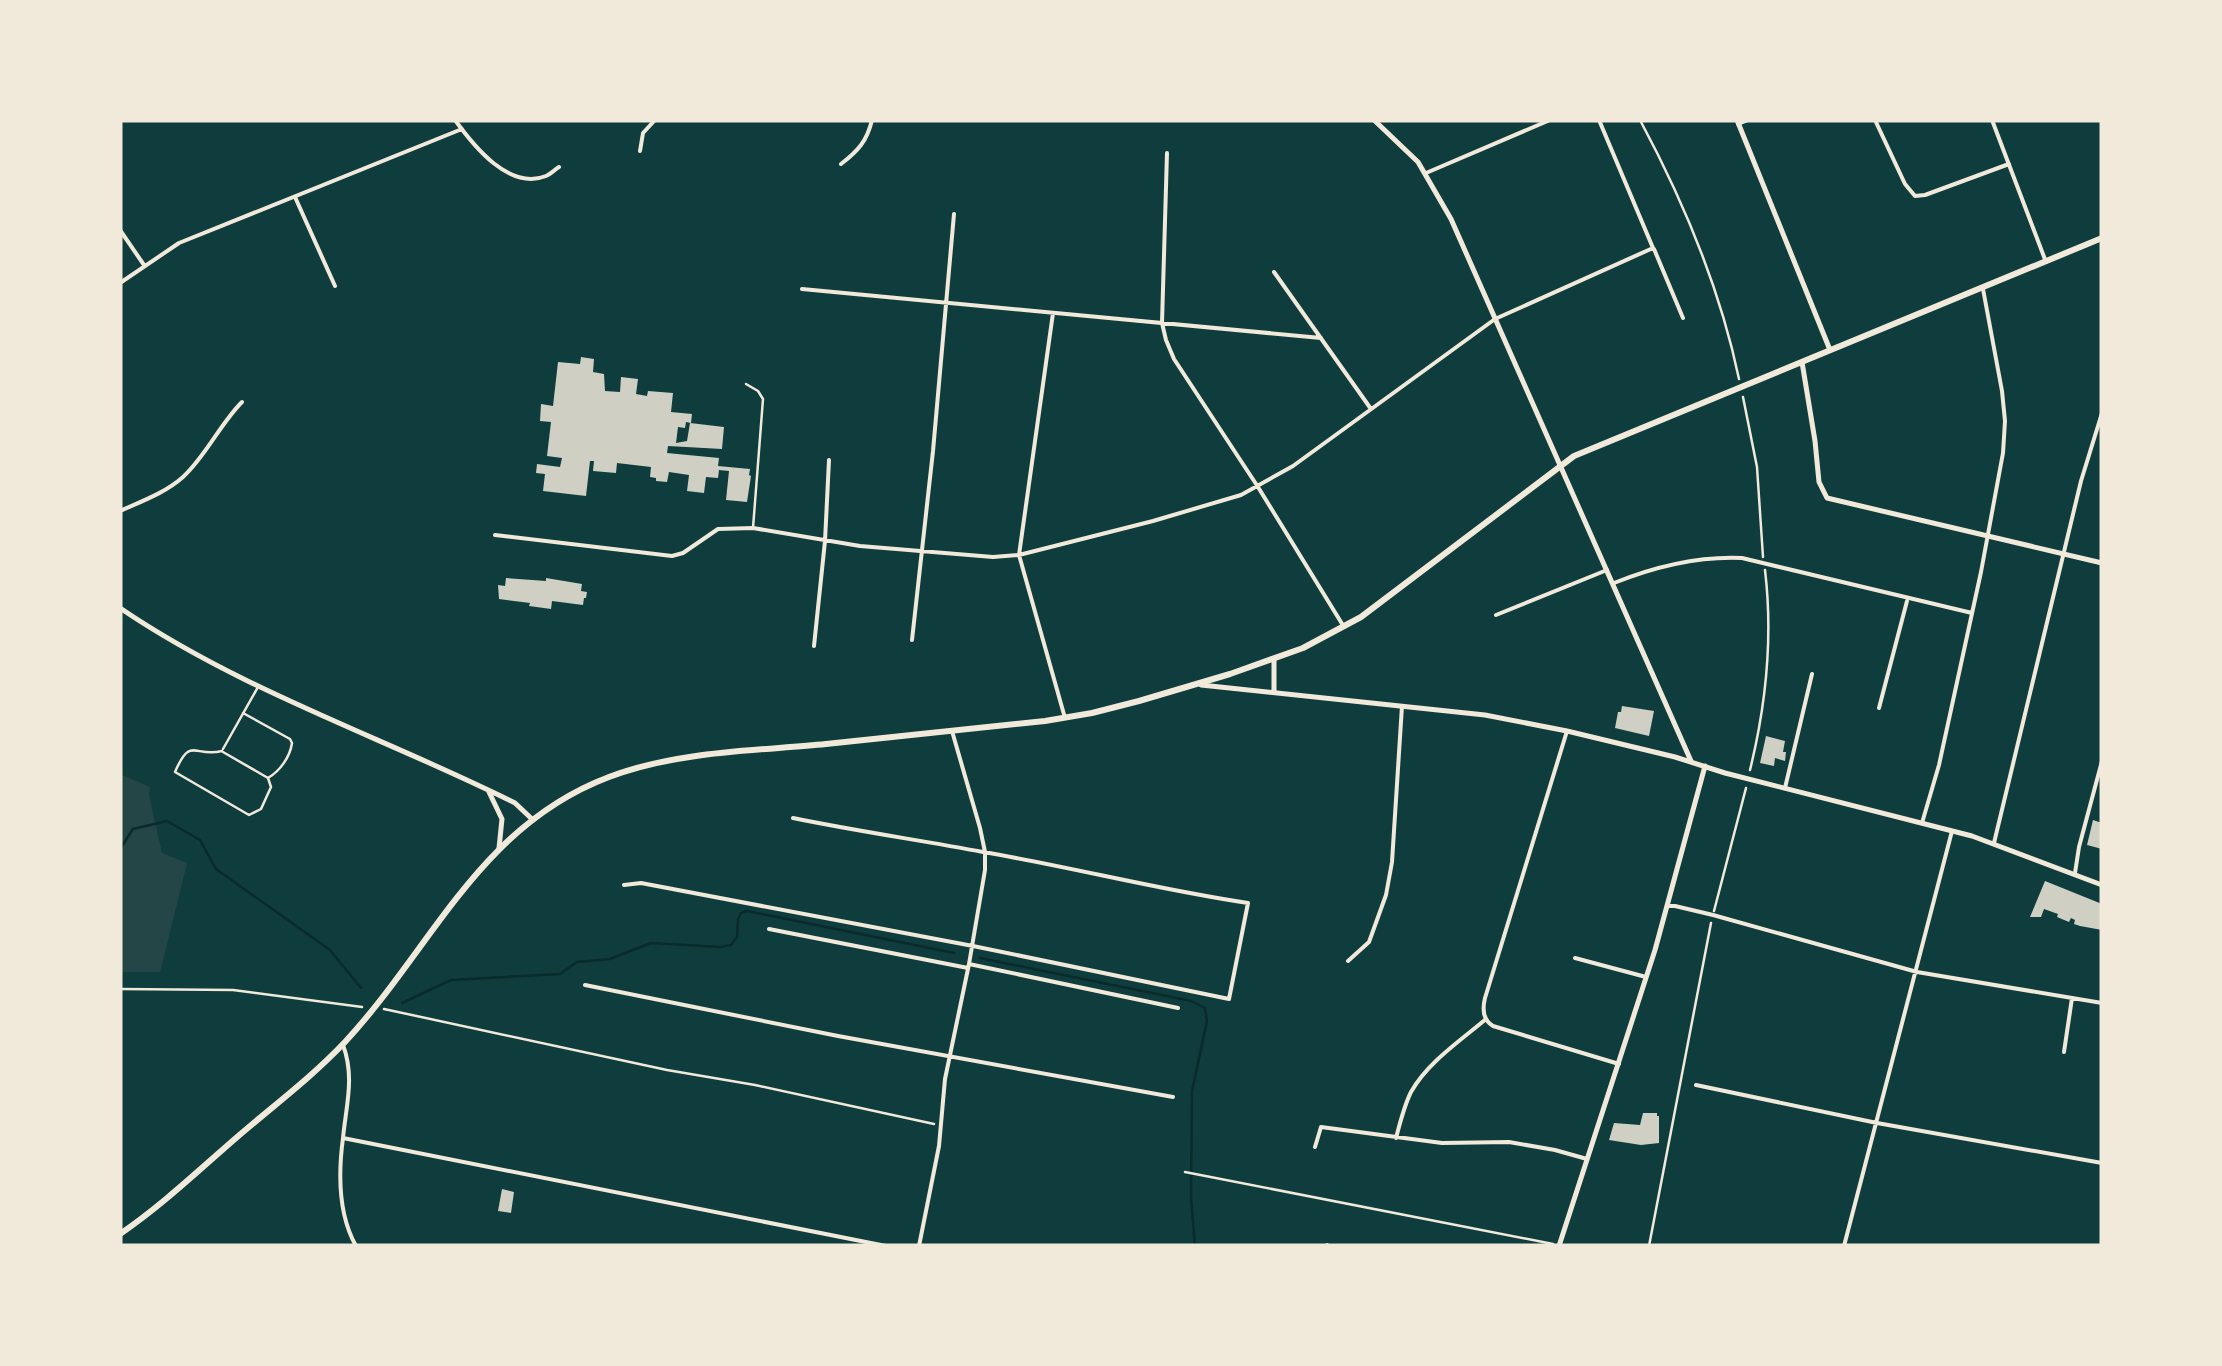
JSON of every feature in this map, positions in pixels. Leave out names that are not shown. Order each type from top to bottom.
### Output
[{"type":"main road","points":[[1374,120],[1426,173],[1450,219],[1692,762]]},
{"type":"main road","points":[[1737,122],[1830,350]]},
{"type":"main road","points":[[120,1234],[343,1044],[498,848],[576,792],[608,777],[682,758],[1092,713],[1274,659],[1344,627],[1376,606],[1574,456],[2102,238]]},
{"type":"main road","points":[[1802,362],[1824,494],[1833,500],[2102,563]]},
{"type":"main road","points":[[120,608],[191,651],[259,685],[516,803],[533,820]]},
{"type":"main road","points":[[1274,659],[1274,692]]},
{"type":"main road","points":[[1193,684],[1485,715],[1567,731],[1994,843],[2102,884]]},
{"type":"main road","points":[[1560,1246],[1668,906],[1705,766]]},
{"type":"main road","points":[[488,789],[502,819],[498,848]]},
{"type":"street","points":[[455,120],[491,162],[517,176],[544,177],[559,167]]},
{"type":"street","points":[[640,151],[643,133],[655,120]]},
{"type":"street","points":[[841,164],[866,141],[872,120]]},
{"type":"street","points":[[1426,173],[1550,120]]},
{"type":"street","points":[[1598,120],[1683,318]]},
{"type":"street","points":[[1737,122],[1748,120]]},
{"type":"street","points":[[1876,120],[1914,196],[2008,164]]},
{"type":"street","points":[[1992,120],[2046,262]]},
{"type":"street","points":[[120,283],[179,243],[462,129]]},
{"type":"street","points":[[1167,153],[1162,323],[1166,340],[1174,359],[1344,627]]},
{"type":"street","points":[[294,197],[335,286]]},
{"type":"street","points":[[912,640],[954,214]]},
{"type":"street","points":[[120,230],[144,265]]},
{"type":"street","points":[[495,534],[672,556],[718,529],[752,528],[825,541],[993,557],[1019,556],[1152,522],[1258,487],[1495,319],[1653,248]]},
{"type":"street","points":[[1274,272],[1371,409]]},
{"type":"street","points":[[1922,823],[1972,613],[2002,453],[2002,391],[1983,286]]},
{"type":"street","points":[[802,289],[1321,338]]},
{"type":"street","points":[[1053,313],[1019,556],[1065,718]]},
{"type":"street","points":[[120,510],[169,488],[186,474],[242,402]]},
{"type":"street","points":[[1994,843],[2063,554],[2102,413]]},
{"type":"street","points":[[814,646],[829,460]]},
{"type":"street","points":[[1614,584],[1652,570],[1712,558],[1742,558],[1972,613]]},
{"type":"street","points":[[1496,615],[1607,570]]},
{"type":"street","points":[[1880,708],[1908,599]]},
{"type":"street","points":[[1786,788],[1812,674]]},
{"type":"street","points":[[1348,961],[1369,942],[1389,878],[1402,706]]},
{"type":"street","points":[[920,1246],[985,870],[980,828],[952,731]]},
{"type":"street","points":[[1567,731],[1483,1006],[1486,1019],[1493,1026],[1618,1064]]},
{"type":"street","points":[[2075,874],[2102,761]]},
{"type":"street","points":[[624,885],[640,884],[973,946],[1229,999],[1248,903],[793,818]]},
{"type":"street","points":[[1844,1246],[1952,831]]},
{"type":"street","points":[[1668,906],[1917,972],[2102,1003]]},
{"type":"street","points":[[769,929],[1178,1008]]},
{"type":"street","points":[[1575,958],[1646,977]]},
{"type":"street","points":[[585,985],[1173,1097]]},
{"type":"street","points":[[2064,1052],[2072,998]]},
{"type":"street","points":[[1396,1138],[1419,1080],[1432,1064],[1486,1019]]},
{"type":"street","points":[[343,1044],[350,1064],[340,1171],[348,1232],[356,1246]]},
{"type":"street","points":[[1696,1085],[1877,1123],[2102,1162]]},
{"type":"street","points":[[1315,1148],[1321,1127],[1442,1143],[1509,1142],[1588,1159]]},
{"type":"street","points":[[343,1138],[886,1246]]},
{"type":"lane","points":[[746,384],[758,391],[762,399],[752,528]]},
{"type":"lane","points":[[222,751],[259,685]]},
{"type":"lane","points":[[243,713],[290,739],[289,755],[268,778]]},
{"type":"lane","points":[[187,751],[222,751],[268,778],[271,787],[261,809],[249,814],[175,772],[187,751]]},
{"type":"path","points":[[1640,120],[1668,172],[1706,264],[1734,357],[1757,467],[1767,591],[1766,684],[1751,768]]},
{"type":"path","points":[[1649,1246],[1713,915],[1746,788]]},
{"type":"path","points":[[120,988],[233,990],[364,1008],[368,1005]]},
{"type":"path","points":[[383,1009],[940,1125]]},
{"type":"path","points":[[1185,1172],[1560,1246]]},
{"type":"shaded area","points":[[120,774],[150,787],[162,853],[187,863],[160,972],[120,972]]},
{"type":"building","points":[[581,357],[594,359],[593,372],[604,374],[605,391],[620,392],[621,377],[638,379],[636,394],[673,393],[671,412],[692,414],[691,423],[686,422],[685,428],[678,427],[676,443],[687,441],[690,423],[724,427],[722,449],[668,446],[667,453],[719,458],[718,466],[750,469],[747,502],[726,500],[729,471],[719,470],[718,478],[706,477],[704,493],[687,491],[689,475],[669,472],[667,482],[656,481],[650,477],[651,467],[617,463],[616,473],[593,471],[594,461],[590,461],[586,496],[543,491],[545,474],[536,473],[537,464],[560,467],[562,458],[547,456],[551,422],[540,421],[541,404],[553,406],[558,362],[580,364]]},
{"type":"building","points":[[506,578],[546,578],[582,584],[586,598],[583,605],[552,601],[551,609],[499,599],[498,585],[505,586]]},
{"type":"building","points":[[1622,706],[1654,711],[1649,736],[1615,728]]},
{"type":"building","points":[[1766,736],[1785,741],[1785,761],[1775,758],[1774,766],[1760,763]]},
{"type":"building","points":[[2093,820],[2102,823],[2102,849],[2087,845]]},
{"type":"building","points":[[2045,881],[2102,904],[2102,930],[2074,924],[2071,918],[2069,922],[2044,909],[2041,917],[2030,917]]},
{"type":"building","points":[[1643,1113],[1659,1116],[1659,1143],[1641,1145],[1609,1140],[1614,1123],[1640,1125]]},
{"type":"building","points":[[502,1189],[514,1192],[511,1213],[498,1211]]},
{"type":"waterway","points":[[120,849],[133,829],[167,821],[200,840],[216,869],[330,950],[361,988]]},
{"type":"waterway","points":[[402,1003],[451,980],[560,974],[577,962],[610,959],[651,943],[731,945],[737,937],[738,919],[747,911],[954,953]]},
{"type":"waterway","points":[[980,958],[1191,1001],[1205,1008],[1207,1021],[1192,1091],[1191,1197],[1195,1246]]}]
